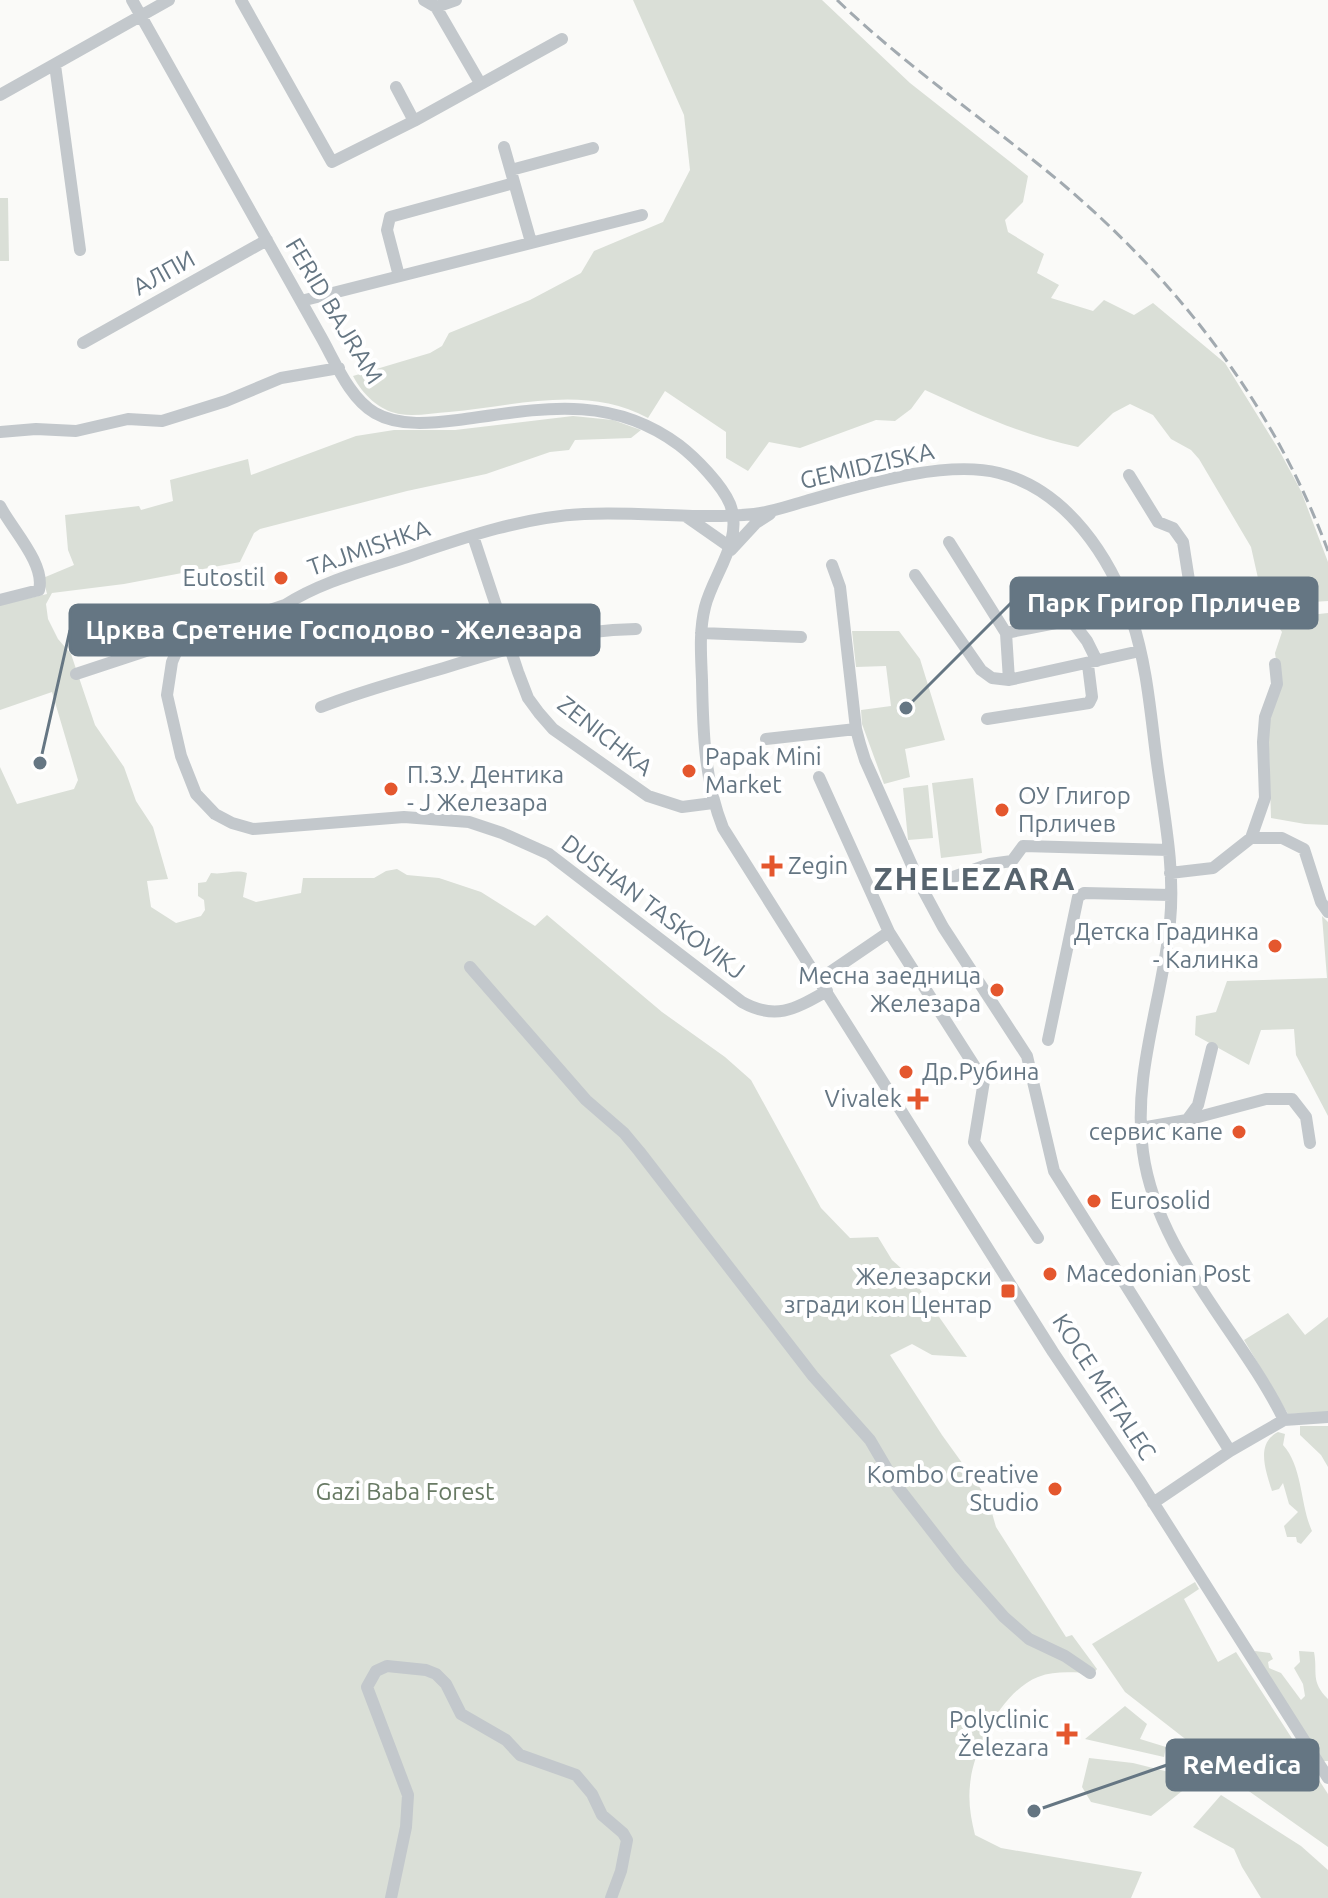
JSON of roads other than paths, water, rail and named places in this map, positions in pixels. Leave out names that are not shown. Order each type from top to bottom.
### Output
[{"type":"street","name":"FERID BAJRAM","points":[[132,0],[349,386],[367,407],[393,420],[447,421],[575,408],[621,415],[664,434],[689,452],[730,503],[732,515]]},
{"type":"street","points":[[0,95],[169,0]]},
{"type":"street","points":[[241,0],[332,162],[414,121],[562,39]]},
{"type":"street","points":[[456,0],[430,3],[480,83]]},
{"type":"street","points":[[55,65],[80,250]]},
{"type":"street","points":[[396,87],[414,121]]},
{"type":"street","points":[[504,147],[531,242]]},
{"type":"street","points":[[511,170],[593,148]]},
{"type":"street","points":[[399,276],[387,230],[389,218],[514,183]]},
{"type":"street","points":[[301,301],[642,215]]},
{"type":"street","name":"АЛПИ","points":[[83,343],[267,240]]},
{"type":"street","points":[[0,432],[36,429],[76,431],[128,419],[162,421],[226,401],[281,378],[339,368]]},
{"type":"street","name":"GEMIDZISKA","points":[[732,515],[773,512],[804,501],[934,471],[960,469],[998,472],[1033,485],[1068,512],[1109,569],[1131,619],[1140,651],[1169,850],[1171,895],[1167,946],[1145,1063],[1141,1128],[1149,1183],[1174,1246],[1284,1420]]},
{"type":"street","points":[[1129,475],[1158,522],[1179,534],[1183,542],[1193,606]]},
{"type":"street","points":[[0,506],[34,561],[41,584],[39,590],[33,593],[0,600]]},
{"type":"street","points":[[730,549],[756,523],[773,512]]},
{"type":"street","name":"TAJMISHKA","points":[[76,674],[285,605],[313,588],[529,521],[577,514],[732,515]]},
{"type":"street","name":"KOCE METALEC","points":[[732,515],[730,549],[705,606],[701,633],[703,734],[713,803],[723,828],[1053,1352],[1328,1778]]},
{"type":"street","name":"TAJMISHKA","points":[[687,517],[730,549]]},
{"type":"street","name":"ZENICHKA","points":[[473,536],[528,698],[553,729],[648,796],[682,807],[713,803]]},
{"type":"street","points":[[949,542],[1006,633],[1009,680]]},
{"type":"street","points":[[832,565],[840,587],[846,625],[856,729],[865,760],[922,888],[943,927],[1027,1056],[1054,1171],[1230,1451]]},
{"type":"street","points":[[915,575],[981,670],[992,678],[1009,680],[1140,651]]},
{"type":"street","points":[[1131,619],[1165,606],[1266,613],[1309,608]]},
{"type":"street","points":[[987,719],[1089,703],[1092,697],[1092,663],[1087,641],[1071,620],[1006,633]]},
{"type":"street","points":[[321,707],[511,647],[561,635],[636,629]]},
{"type":"street","points":[[701,633],[801,637]]},
{"type":"street","name":"DUSHAN TASKOVIKJ","points":[[187,638],[178,648],[168,677],[170,713],[181,756],[196,794],[208,809],[223,819],[253,829],[404,817],[469,822],[549,854],[757,1011],[775,1014],[785,1011],[823,985]]},
{"type":"street","points":[[1170,873],[1213,868],[1251,838],[1265,798],[1265,717],[1277,684],[1275,664]]},
{"type":"street","points":[[766,739],[856,729]]},
{"type":"street","points":[[819,777],[889,932],[984,1081],[974,1142],[1038,1238]]},
{"type":"street","points":[[1251,838],[1282,838],[1304,849],[1321,902],[1328,912]]},
{"type":"street","points":[[922,888],[990,864],[1012,861],[1023,846],[1169,850]]},
{"type":"street","points":[[1048,1040],[1078,897],[1084,893],[1171,895]]},
{"type":"street","points":[[823,985],[889,932]]},
{"type":"street","points":[[470,967],[586,1100],[624,1133],[639,1151],[813,1376],[870,1440],[897,1486],[960,1567],[1004,1617],[1029,1639],[1065,1656],[1090,1673]]},
{"type":"street","points":[[1187,1120],[1198,1105],[1212,1048]]},
{"type":"street","points":[[1141,1128],[1187,1120],[1266,1099],[1292,1099],[1306,1117],[1310,1143]]},
{"type":"street","points":[[1153,1503],[1230,1451],[1284,1420],[1328,1417]]},
{"type":"street","points":[[391,1898],[406,1827],[408,1795],[367,1687],[376,1671],[387,1666],[436,1674],[452,1694],[461,1714],[506,1740],[520,1755],[565,1769],[586,1784],[602,1815],[627,1840],[621,1871],[611,1898]]},
{"type":"railway","points":[[837,0],[918,70],[1059,181],[1144,260],[1218,349],[1251,396],[1306,497],[1328,551]]},
{"type":"place","name":"Eutostil","points":[[281,578]]},
{"type":"place","name":"Парк Григор Прличев","points":[[906,708]]},
{"type":"place","name":"Црква Сретение Господово - Железара","points":[[40,763]]},
{"type":"place","name":"Papak Mini Market","points":[[689,771]]},
{"type":"place","name":"П.З.У. Дентика - Ј Железара","points":[[391,789]]},
{"type":"place","name":"ОУ Глигор Прличев","points":[[1002,810]]},
{"type":"place","name":"Zegin","points":[[772,866]]},
{"type":"place","name":"Детска Градинка - Калинка","points":[[1275,946]]},
{"type":"place","name":"Месна заедница Железара","points":[[997,990]]},
{"type":"place","name":"Др.Рубина","points":[[906,1072]]},
{"type":"place","name":"Vivalek","points":[[918,1099]]},
{"type":"place","name":"сервис капе","points":[[1239,1132]]},
{"type":"place","name":"Eurosolid","points":[[1094,1201]]},
{"type":"place","name":"Macedonian Post","points":[[1050,1274]]},
{"type":"place","name":"Железарски згради кон Центар","points":[[1008,1291]]},
{"type":"place","name":"Kombo Creative Studio","points":[[1055,1489]]},
{"type":"place","name":"Polyclinic Železara","points":[[1067,1734]]},
{"type":"place","name":"ReMedica","points":[[1034,1811]]},
{"type":"district","name":"ZHELEZARA","points":[[975,879]]},
{"type":"park label","name":"Gazi Baba Forest","points":[[405,1492]]}]
